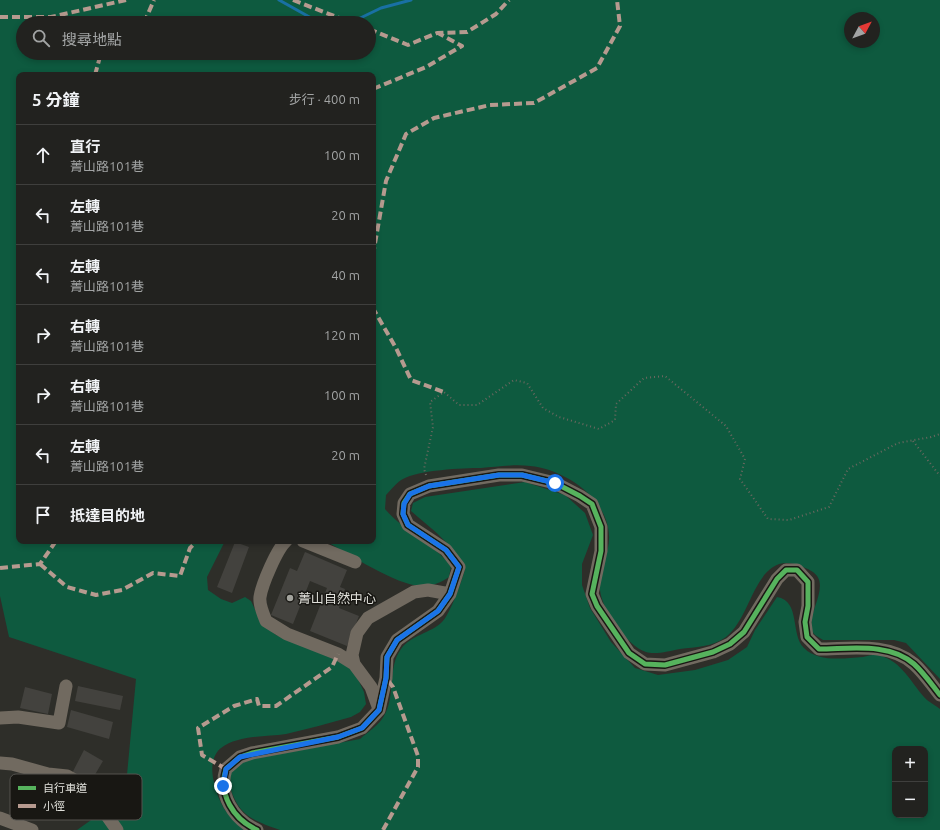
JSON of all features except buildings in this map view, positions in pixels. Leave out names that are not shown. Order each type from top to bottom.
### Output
[{"type":"street","points":[[257,830],[242,820],[226,798],[224,777],[226,769],[231,763],[240,757],[252,753],[338,737],[362,728],[379,710],[386,678],[387,657],[393,646],[397,640],[438,611],[450,594],[459,567],[446,550],[408,525],[403,514],[404,504],[410,494],[429,486],[499,475],[522,475],[555,483],[592,504],[601,526],[601,551],[592,594],[597,606],[629,653],[645,664],[665,665],[713,652],[730,644],[744,632],[777,579],[786,570],[797,570],[808,582],[808,606],[805,622],[807,637],[819,649],[880,648],[901,655],[914,664],[940,694]]},
{"type":"street","points":[[283,544],[275,557],[260,597],[266,621],[287,634],[338,654],[354,664],[371,687],[379,710]]},
{"type":"street","points":[[310,544],[354,562]]},
{"type":"street","points":[[354,664],[352,655],[357,633],[368,618],[414,592],[428,590],[450,594]]},
{"type":"street","points":[[0,718],[18,717],[59,724],[66,686]]},
{"type":"street","points":[[0,763],[12,764],[48,774]]},
{"type":"street","points":[[0,818],[32,830]]},
{"type":"street","points":[[110,820],[117,830]]},
{"type":"path","points":[[429,486],[424,469],[432,427],[430,402],[444,392],[459,405],[477,406],[514,380],[527,383],[543,408],[559,417],[599,429],[615,420],[616,404],[644,378],[665,376],[726,426],[745,458],[740,479],[768,519],[789,520],[829,506],[848,469],[898,443],[940,434]]},
{"type":"path","points":[[912,440],[940,476]]},
{"type":"green space","points":[[0,0],[940,0],[940,679],[906,643],[894,640],[823,640],[815,635],[811,627],[819,594],[820,585],[818,578],[813,572],[794,564],[781,564],[771,569],[762,578],[735,628],[721,640],[704,646],[667,652],[646,652],[631,643],[624,635],[610,617],[602,598],[600,584],[608,549],[609,536],[607,522],[601,509],[593,498],[570,479],[543,468],[512,465],[419,473],[403,479],[386,495],[385,509],[401,525],[436,551],[451,566],[449,577],[435,584],[420,586],[399,580],[359,561],[331,544],[376,544],[376,72],[16,72],[16,544],[224,544],[207,577],[208,590],[221,599],[232,603],[245,597],[251,601],[261,622],[276,635],[333,655],[355,673],[364,692],[366,704],[360,712],[351,717],[286,734],[252,737],[235,741],[218,751],[215,755],[212,769],[216,790],[224,809],[244,830],[77,830],[91,820],[142,820],[142,774],[127,774],[136,679],[9,637],[0,596]]},
{"type":"green space","points":[[525,482],[565,495],[585,513],[593,535],[582,564],[582,585],[590,608],[611,642],[635,668],[658,675],[695,670],[728,660],[747,647],[755,630],[777,597],[784,600],[789,605],[800,642],[810,653],[825,658],[840,659],[876,655],[894,662],[906,674],[921,694],[940,709],[940,830],[280,830],[251,818],[240,807],[231,791],[227,779],[233,768],[247,760],[360,739],[379,722],[388,708],[394,665],[401,649],[410,640],[437,626],[449,612],[459,589],[465,569],[448,544],[411,511],[413,503],[425,497]]},
{"type":"waterway","points":[[279,0],[308,16]]},
{"type":"waterway","points":[[364,16],[381,8],[411,0]]},
{"type":"marked path","points":[[55,16],[126,0]]},
{"type":"marked path","points":[[147,16],[154,0]]},
{"type":"marked path","points":[[293,0],[334,16]]},
{"type":"marked path","points":[[376,32],[408,45],[437,33],[467,32],[496,14],[509,0]]},
{"type":"marked path","points":[[376,238],[386,181],[406,134],[434,118],[490,105],[534,103],[597,68],[620,26],[617,0]]},
{"type":"marked path","points":[[0,17],[16,17]]},
{"type":"marked path","points":[[376,88],[426,67],[462,46],[438,33]]},
{"type":"marked path","points":[[96,72],[99,60]]},
{"type":"marked path","points":[[376,313],[396,348],[411,380],[444,392]]},
{"type":"marked path","points":[[0,568],[40,564],[54,544]]},
{"type":"marked path","points":[[40,564],[67,587],[96,595],[122,590],[153,573],[180,576],[190,548],[194,544]]},
{"type":"marked path","points":[[226,769],[202,755],[198,728],[234,706],[257,699],[259,706],[276,706],[332,667],[338,654]]},
{"type":"marked path","points":[[383,830],[418,767],[418,756],[393,687],[386,678]]},
{"type":"cycle path","points":[[257,830],[241,819],[230,805],[224,788],[226,769],[240,757],[252,753],[338,737],[362,728],[379,710],[386,678],[387,657],[397,640],[438,611],[450,594],[459,567],[446,550],[408,525],[403,514],[404,503],[410,494],[429,486],[499,475],[522,475],[555,483],[592,504],[601,527],[601,551],[592,594],[597,606],[629,653],[645,664],[665,665],[713,652],[730,644],[744,632],[777,579],[786,570],[797,570],[808,582],[808,606],[805,622],[807,637],[819,649],[869,648],[893,652],[914,664],[925,675],[940,695]]},
{"type":"place","name":"菁山自然中心","points":[[290,598]]},
{"type":"route","points":[[223,786],[226,769],[231,763],[240,757],[252,753],[338,737],[362,728],[379,710],[386,678],[387,657],[397,640],[438,611],[450,594],[459,567],[446,550],[408,525],[403,514],[404,504],[410,494],[429,486],[499,475],[522,475],[555,483]]}]
